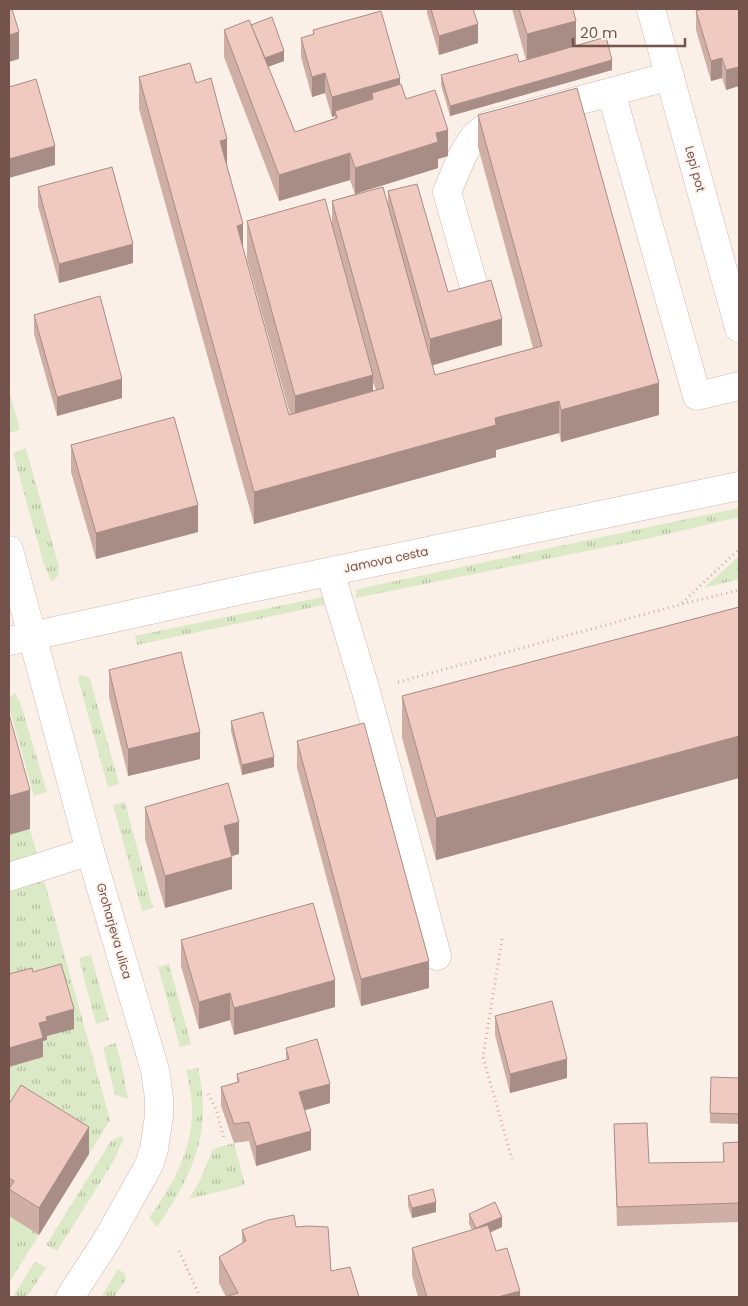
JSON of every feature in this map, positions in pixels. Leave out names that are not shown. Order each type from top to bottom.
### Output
[{"type":"street","name":"Lepi pot","points":[[651,9],[739,328]]},
{"type":"street","points":[[475,290],[447,192],[463,154],[475,136],[490,124],[670,76]]},
{"type":"street","points":[[611,92],[697,396],[739,386]]},
{"type":"street","name":"Jamova cesta","points":[[21,638],[739,486]]},
{"type":"street","name":"Groharjeva ulica","points":[[9,550],[21,600],[21,638],[90,851],[155,1070],[159,1098],[159,1116],[154,1149],[145,1173],[70,1297]]},
{"type":"street","points":[[330,572],[366,691],[437,956]]},
{"type":"street","points":[[9,877],[90,851]]},
{"type":"path","points":[[682,604],[739,549]]},
{"type":"path","points":[[366,691],[739,590]]},
{"type":"path","points":[[502,939],[483,1056],[512,1159]]},
{"type":"path","points":[[208,1094],[216,1109],[224,1138]]},
{"type":"path","points":[[179,1251],[200,1297]]},
{"type":"green space","points":[[9,390],[20,430],[9,433]]},
{"type":"green space","points":[[26,448],[59,567],[58,576],[52,582],[44,565],[13,453]]},
{"type":"green space","points":[[739,508],[739,517],[655,537],[356,598],[356,591],[358,589]]},
{"type":"green space","points":[[739,556],[739,579],[704,588]]},
{"type":"green space","points":[[322,597],[327,599],[328,604],[137,645],[135,636]]},
{"type":"green space","points":[[78,675],[86,676],[90,679],[119,784],[108,787]]},
{"type":"green space","points":[[15,693],[21,705],[47,792],[34,796],[9,707],[9,697]]},
{"type":"green space","points":[[125,802],[153,908],[142,911],[113,805]]},
{"type":"green space","points":[[30,829],[110,1120],[89,1154],[9,1131],[9,835]]},
{"type":"green space","points":[[91,955],[109,1020],[96,1024],[79,958]]},
{"type":"green space","points":[[169,964],[191,1044],[180,1047],[158,967]]},
{"type":"green space","points":[[116,1043],[128,1099],[115,1095],[103,1047]]},
{"type":"green space","points":[[198,1068],[203,1113],[197,1152],[181,1189],[157,1227],[149,1218],[174,1179],[190,1136],[192,1105],[186,1070]]},
{"type":"green space","points":[[120,1136],[124,1138],[113,1162],[57,1251],[46,1245],[111,1141]]},
{"type":"green space","points":[[234,1143],[245,1185],[189,1199],[201,1178],[213,1149]]},
{"type":"green space","points":[[9,1205],[14,1208],[9,1216]]},
{"type":"green space","points":[[9,1216],[39,1235],[9,1283]]},
{"type":"green space","points":[[35,1261],[46,1268],[27,1297],[13,1297]]},
{"type":"green space","points":[[118,1269],[125,1274],[126,1279],[114,1297],[101,1297]]},
{"type":"building","points":[[9,9],[12,9],[19,32],[9,35]]},
{"type":"building","points":[[431,9],[473,9],[478,24],[439,36]]},
{"type":"building","points":[[519,9],[573,9],[576,21],[527,34]]},
{"type":"building","points":[[703,9],[739,9],[739,67],[726,70],[722,58],[711,61],[696,11]]},
{"type":"building","points":[[381,11],[400,78],[332,97],[325,73],[312,77],[301,38],[314,34],[313,30]]},
{"type":"building","points":[[272,17],[284,51],[265,58],[251,25]]},
{"type":"building","points":[[249,20],[295,132],[337,118],[335,111],[373,99],[372,93],[401,84],[406,99],[435,90],[448,130],[436,133],[438,142],[355,168],[350,153],[279,175],[224,30]]},
{"type":"building","points":[[606,37],[612,60],[450,106],[441,75],[517,54],[519,62]]},
{"type":"building","points":[[190,63],[196,83],[211,78],[227,139],[220,141],[243,224],[237,226],[289,415],[384,388],[332,201],[383,187],[435,375],[542,346],[478,115],[577,88],[659,383],[561,410],[559,401],[495,418],[496,425],[254,492],[139,77]]},
{"type":"building","points":[[36,79],[55,146],[9,159],[9,87]]},
{"type":"building","points":[[112,167],[133,244],[59,264],[38,187]]},
{"type":"building","points":[[417,184],[448,292],[491,280],[502,319],[430,339],[388,191]]},
{"type":"building","points":[[325,199],[373,375],[295,396],[247,221]]},
{"type":"building","points":[[100,296],[122,379],[57,397],[34,315]]},
{"type":"building","points":[[174,417],[198,505],[96,533],[71,445]]},
{"type":"building","points":[[739,607],[739,736],[436,818],[402,696]]},
{"type":"building","points":[[181,652],[200,732],[128,749],[109,670]]},
{"type":"building","points":[[263,712],[274,757],[242,765],[231,721]]},
{"type":"building","points":[[9,714],[30,790],[9,796]]},
{"type":"building","points":[[364,723],[429,961],[361,979],[297,741]]},
{"type":"building","points":[[228,783],[239,822],[224,826],[232,857],[165,876],[145,807]]},
{"type":"building","points":[[313,903],[335,980],[234,1008],[230,993],[199,1002],[181,940]]},
{"type":"building","points":[[61,964],[74,1009],[46,1017],[47,1021],[39,1023],[43,1038],[9,1048],[9,974],[32,968],[33,972]]},
{"type":"building","points":[[552,1001],[567,1059],[510,1074],[495,1016]]},
{"type":"building","points":[[317,1039],[330,1084],[299,1092],[311,1131],[256,1146],[249,1122],[234,1124],[221,1087],[239,1082],[237,1074],[289,1059],[286,1048]]},
{"type":"building","points":[[711,1077],[739,1078],[739,1114],[710,1113]]},
{"type":"building","points":[[21,1085],[89,1127],[39,1208],[9,1189],[14,1181],[9,1178],[9,1104]]},
{"type":"building","points":[[647,1123],[649,1163],[724,1162],[723,1143],[739,1142],[739,1203],[617,1207],[614,1124]]},
{"type":"building","points":[[433,1189],[436,1202],[412,1208],[408,1196]]},
{"type":"building","points":[[495,1202],[502,1217],[476,1228],[469,1214]]},
{"type":"building","points":[[294,1215],[296,1227],[328,1227],[331,1271],[350,1267],[359,1297],[225,1297],[238,1293],[219,1257],[246,1241],[242,1230],[268,1220]]},
{"type":"building","points":[[488,1225],[496,1251],[507,1248],[520,1291],[498,1297],[427,1297],[412,1248]]}]
